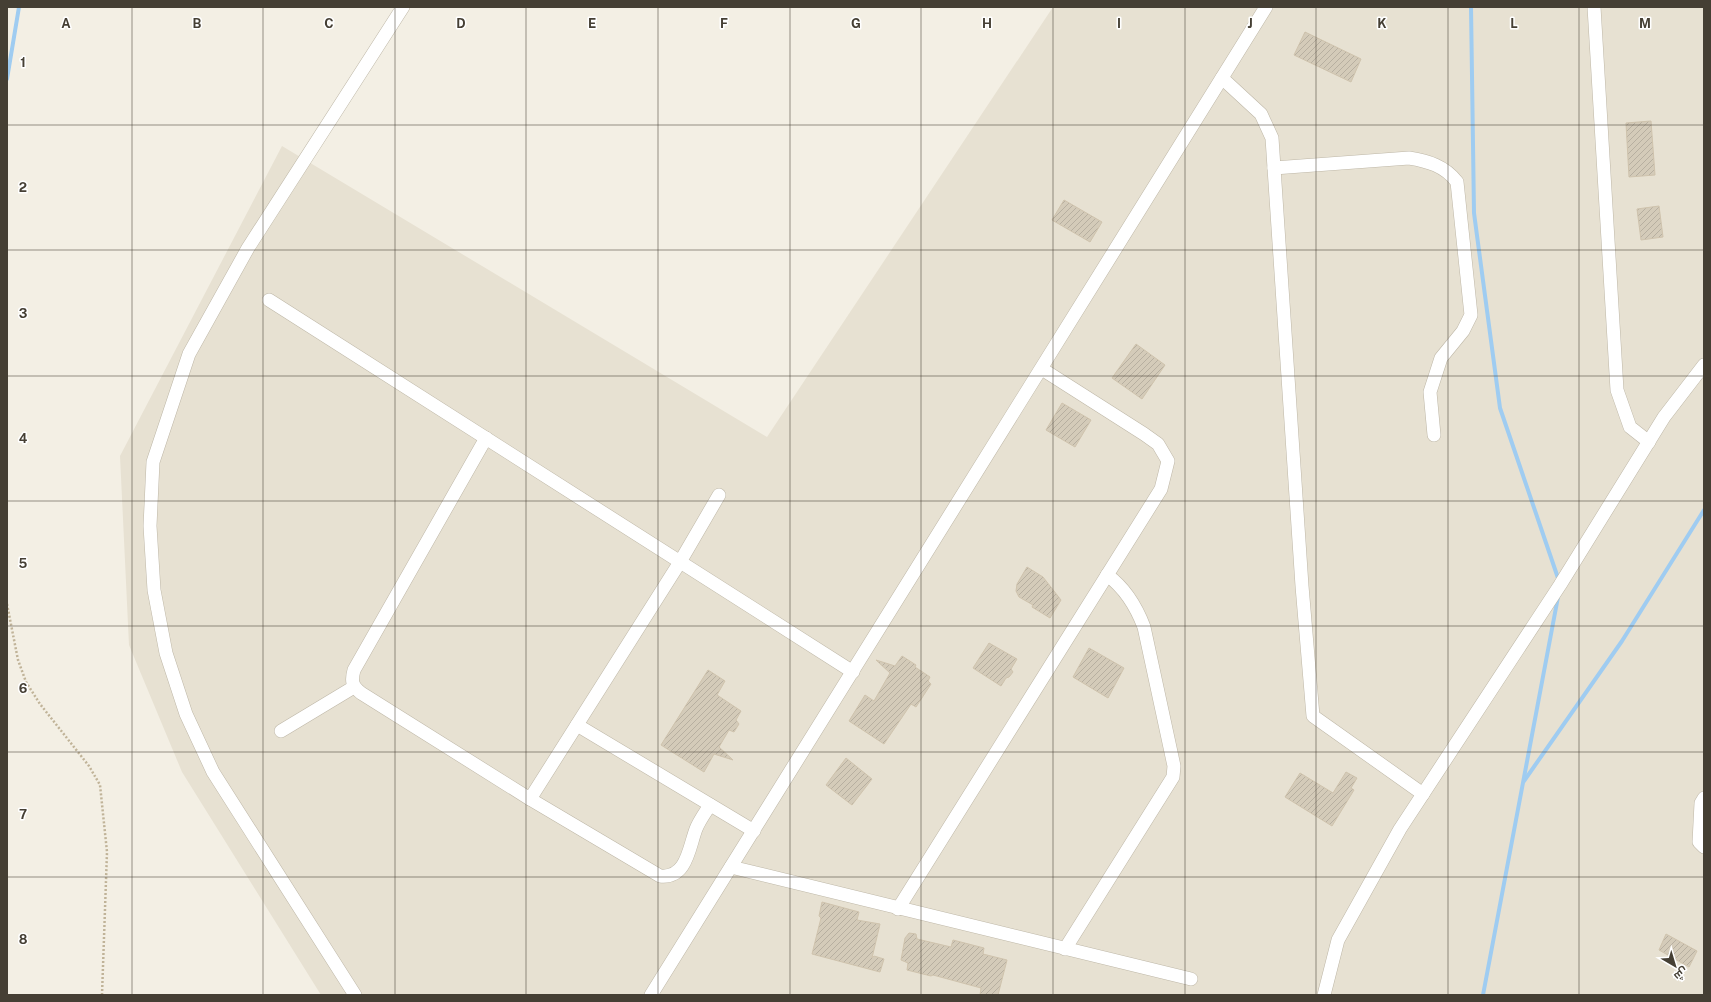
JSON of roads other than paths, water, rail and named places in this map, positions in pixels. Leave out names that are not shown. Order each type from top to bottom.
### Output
[{"type":"street","points":[[355,995],[213,772],[186,714],[166,653],[154,590],[150,526],[154,462],[189,354],[248,248],[403,7]]},
{"type":"street","points":[[652,995],[1266,7]]},
{"type":"street","points":[[1594,7],[1617,390],[1630,427],[1649,442]]},
{"type":"street","points":[[1222,78],[1261,114],[1272,138],[1302,586],[1313,716],[1423,794]]},
{"type":"street","points":[[1274,168],[1408,158],[1429,162],[1450,173],[1457,182],[1471,315],[1463,331],[1441,358],[1430,392],[1434,435]]},
{"type":"street","points":[[269,300],[853,672]]},
{"type":"street","points":[[1324,995],[1338,940],[1400,829],[1560,585],[1664,417],[1704,365]]},
{"type":"street","points":[[898,909],[1161,489],[1168,461],[1158,444],[1042,369]]},
{"type":"street","points":[[486,438],[354,670],[352,678],[354,687],[360,693],[530,799],[660,876],[667,877],[673,875],[682,866],[691,849],[696,828],[710,805]]},
{"type":"street","points":[[530,799],[680,562],[719,495]]},
{"type":"street","points":[[1065,949],[1173,777],[1174,766],[1144,627],[1132,602],[1120,584],[1107,575]]},
{"type":"street","points":[[281,731],[354,687]]},
{"type":"street","points":[[576,726],[754,830]]},
{"type":"street","points":[[1704,798],[1701,803],[1699,842],[1704,847]]},
{"type":"street","points":[[731,867],[898,909],[1191,979]]},
{"type":"waterway","points":[[7,79],[19,7]]},
{"type":"waterway","points":[[1471,7],[1474,213],[1500,408],[1559,581]]},
{"type":"waterway","points":[[1524,781],[1622,641],[1704,510]]},
{"type":"waterway","points":[[1483,995],[1558,597]]}]
